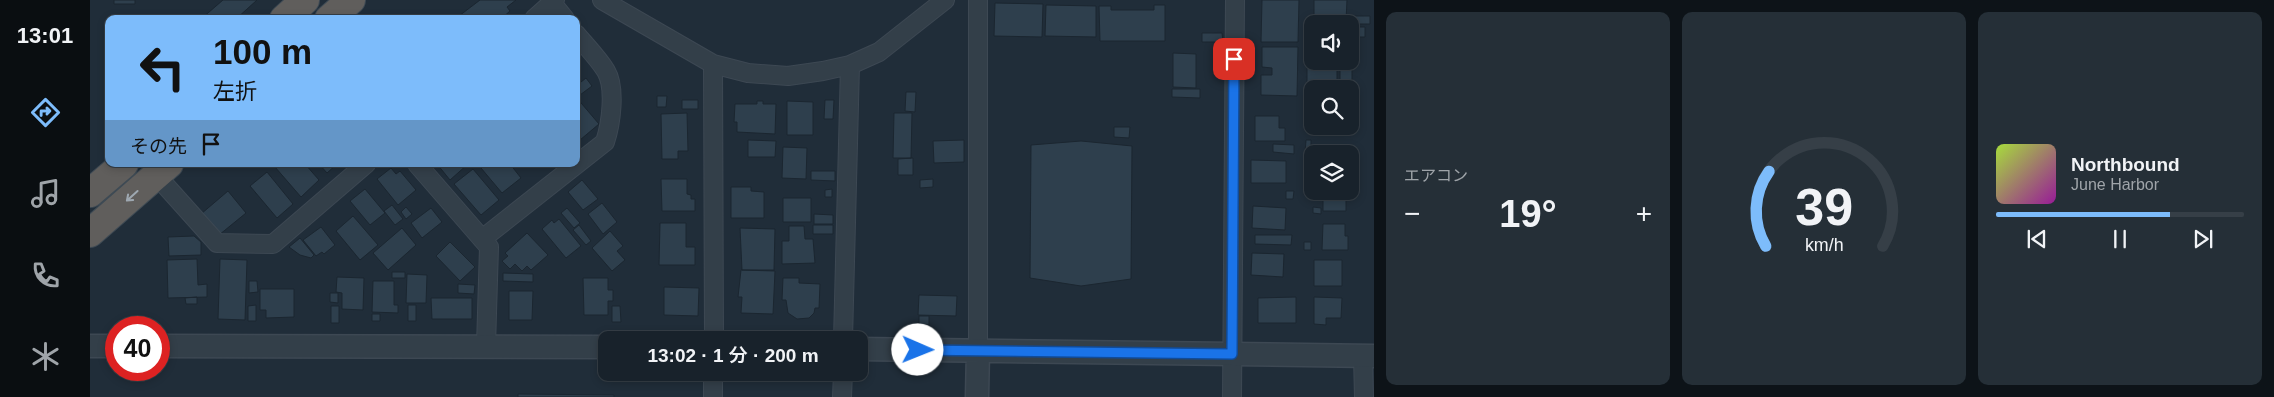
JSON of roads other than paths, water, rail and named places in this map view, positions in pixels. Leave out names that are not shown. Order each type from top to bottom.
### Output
[{"type":"highway","points":[[334,15],[351,0]]},
{"type":"highway","points":[[91,191],[120,167]]},
{"type":"highway","points":[[90,233],[162,169]]},
{"type":"street","points":[[602,0],[714,64],[748,73],[788,76],[823,72],[850,65],[879,52],[945,0]]},
{"type":"street","points":[[977,397],[978,0]]},
{"type":"street","points":[[1232,397],[1235,0]]},
{"type":"street","points":[[538,15],[554,1],[563,15]]},
{"type":"street","points":[[580,39],[606,72],[611,86],[610,126],[605,142],[580,162]]},
{"type":"street","points":[[714,64],[714,331]]},
{"type":"street","points":[[843,331],[850,65]]},
{"type":"street","points":[[162,169],[217,243],[273,244],[363,167]]},
{"type":"street","points":[[420,167],[489,247],[486,346]]},
{"type":"street","points":[[482,239],[573,167]]},
{"type":"street","points":[[91,191],[112,214]]},
{"type":"street","points":[[90,346],[105,346]]},
{"type":"street","points":[[170,346],[598,347]]},
{"type":"street","points":[[868,349],[1369,356],[1364,397]]},
{"type":"street","points":[[713,397],[714,381]]},
{"type":"street","points":[[842,397],[843,381]]}]
